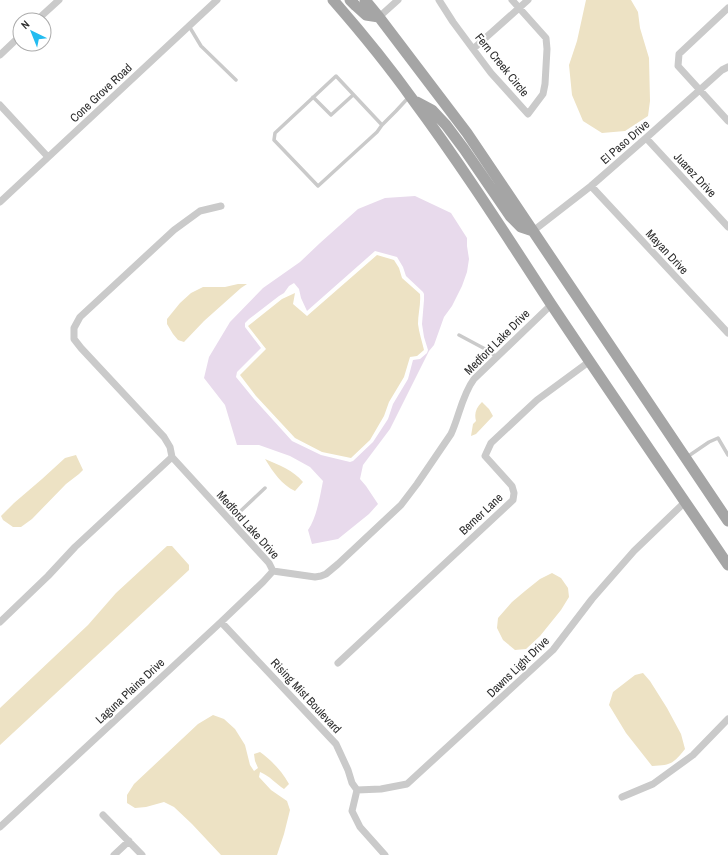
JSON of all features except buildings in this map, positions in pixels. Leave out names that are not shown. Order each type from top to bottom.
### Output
[{"type":"main road","points":[[333,0],[412,98],[448,148],[728,565]]},
{"type":"main road","points":[[350,0],[366,15],[379,17]]},
{"type":"main road","points":[[365,0],[467,133],[728,521]]},
{"type":"main road","points":[[412,98],[432,110],[446,125],[510,216],[521,227],[533,231]]},
{"type":"street","name":"Cone Grove Road","points":[[0,202],[217,0]]},
{"type":"street","points":[[379,17],[398,0]]},
{"type":"street","name":"Fern Creek Circle","points":[[439,0],[491,74],[528,114],[543,94],[547,49],[546,38],[512,0]]},
{"type":"street","points":[[474,49],[528,0]]},
{"type":"street","points":[[45,12],[57,1]]},
{"type":"street","points":[[728,8],[679,54],[678,66],[728,120]]},
{"type":"street","points":[[0,55],[12,44]]},
{"type":"street","name":"El Paso Drive","points":[[533,231],[591,186],[722,70],[728,67]]},
{"type":"street","points":[[0,105],[48,157]]},
{"type":"street","name":"Juarez Drive","points":[[646,138],[728,227]]},
{"type":"street","name":"Mayan Drive","points":[[591,186],[728,333]]},
{"type":"street","name":"Medford Lake Drive","points":[[221,206],[200,211],[174,230],[80,316],[74,328],[74,339],[164,437],[170,447],[172,457],[268,563],[273,571],[315,577],[326,574],[400,505],[417,484],[450,434],[470,385],[474,379],[552,304]]},
{"type":"street","name":"Berner Lane","points":[[338,663],[512,500],[514,493],[512,486],[485,456],[491,443],[537,400],[590,360]]},
{"type":"street","points":[[0,622],[48,576],[75,547],[172,457]]},
{"type":"street","name":"Dawns Light Drive","points":[[357,790],[381,789],[408,784],[553,650],[592,599],[634,551],[685,502]]},
{"type":"street","name":"Laguna Plains Drive","points":[[0,827],[221,622],[273,571]]},
{"type":"street","name":"Rising Mist Boulevard","points":[[221,622],[336,744],[348,770],[352,783],[357,790]]},
{"type":"street","points":[[622,796],[653,784],[693,755],[728,719]]},
{"type":"street","points":[[357,790],[352,811],[360,827],[385,855]]},
{"type":"street","points":[[103,815],[142,855]]},
{"type":"street","points":[[114,855],[129,841]]},
{"type":"lane","points":[[189,26],[201,46],[236,80]]},
{"type":"lane","points":[[382,125],[336,76],[275,133],[274,140],[318,186],[377,132],[396,111],[412,98]]},
{"type":"lane","points":[[313,97],[331,115],[353,95]]},
{"type":"lane","points":[[459,335],[497,357]]},
{"type":"lane","points":[[686,457],[718,438],[728,455]]},
{"type":"lane","points":[[230,521],[264,488]]},
{"type":"shaded area","points":[[586,0],[631,0],[638,12],[640,28],[649,58],[650,101],[648,116],[625,131],[602,133],[583,121],[572,95],[569,65],[577,41]]},
{"type":"shaded area","points":[[415,196],[451,213],[467,238],[469,259],[467,272],[452,306],[444,317],[434,345],[429,351],[390,429],[363,465],[360,479],[378,504],[369,514],[338,539],[312,544],[308,530],[316,513],[323,481],[310,467],[290,456],[259,445],[237,445],[225,405],[204,378],[209,357],[230,322],[263,288],[300,262],[358,209],[385,198]],"holes":[[[375,251],[397,257],[406,276],[424,294],[422,324],[428,350],[427,353],[420,359],[413,360],[408,379],[393,404],[388,419],[373,442],[353,461],[350,462],[321,455],[292,441],[236,377],[237,372],[261,348],[245,327],[245,323],[284,293],[289,286],[294,283],[299,289],[307,311]]]},
{"type":"shaded area","points":[[377,255],[394,260],[399,268],[402,278],[420,294],[418,324],[424,350],[417,356],[410,357],[404,377],[389,402],[384,416],[370,440],[351,458],[322,452],[295,438],[256,396],[240,375],[266,349],[248,326],[282,299],[295,293],[293,304],[307,316]]},
{"type":"shaded area","points":[[238,284],[247,284],[204,321],[184,342],[178,340],[167,324],[167,319],[180,303],[191,293],[203,287],[225,287]]},
{"type":"shaded area","points":[[482,402],[493,416],[476,434],[471,436],[473,424],[476,421],[476,411]]},
{"type":"shaded area","points":[[76,455],[83,470],[66,484],[32,519],[21,527],[13,527],[3,520],[1,516],[14,503],[65,458]]},
{"type":"shaded area","points":[[265,459],[290,471],[303,482],[295,491],[290,488],[278,478]]},
{"type":"shaded area","points":[[167,546],[172,546],[189,565],[189,570],[0,745],[0,708],[88,625],[116,593]]},
{"type":"shaded area","points":[[552,573],[561,578],[568,588],[569,597],[561,610],[540,636],[526,649],[515,650],[503,640],[497,628],[498,618],[512,602],[525,591],[540,579]]},
{"type":"shaded area","points":[[643,673],[650,681],[667,708],[681,734],[685,749],[674,761],[668,764],[652,766],[626,733],[609,705],[613,692],[635,675]]},
{"type":"shaded area","points":[[213,715],[224,719],[235,729],[245,745],[250,765],[254,771],[258,768],[254,754],[260,752],[276,766],[289,784],[284,789],[260,772],[259,777],[271,790],[287,801],[290,810],[277,855],[221,855],[174,807],[164,802],[146,807],[135,808],[127,803],[127,795],[134,784],[198,724]]}]
